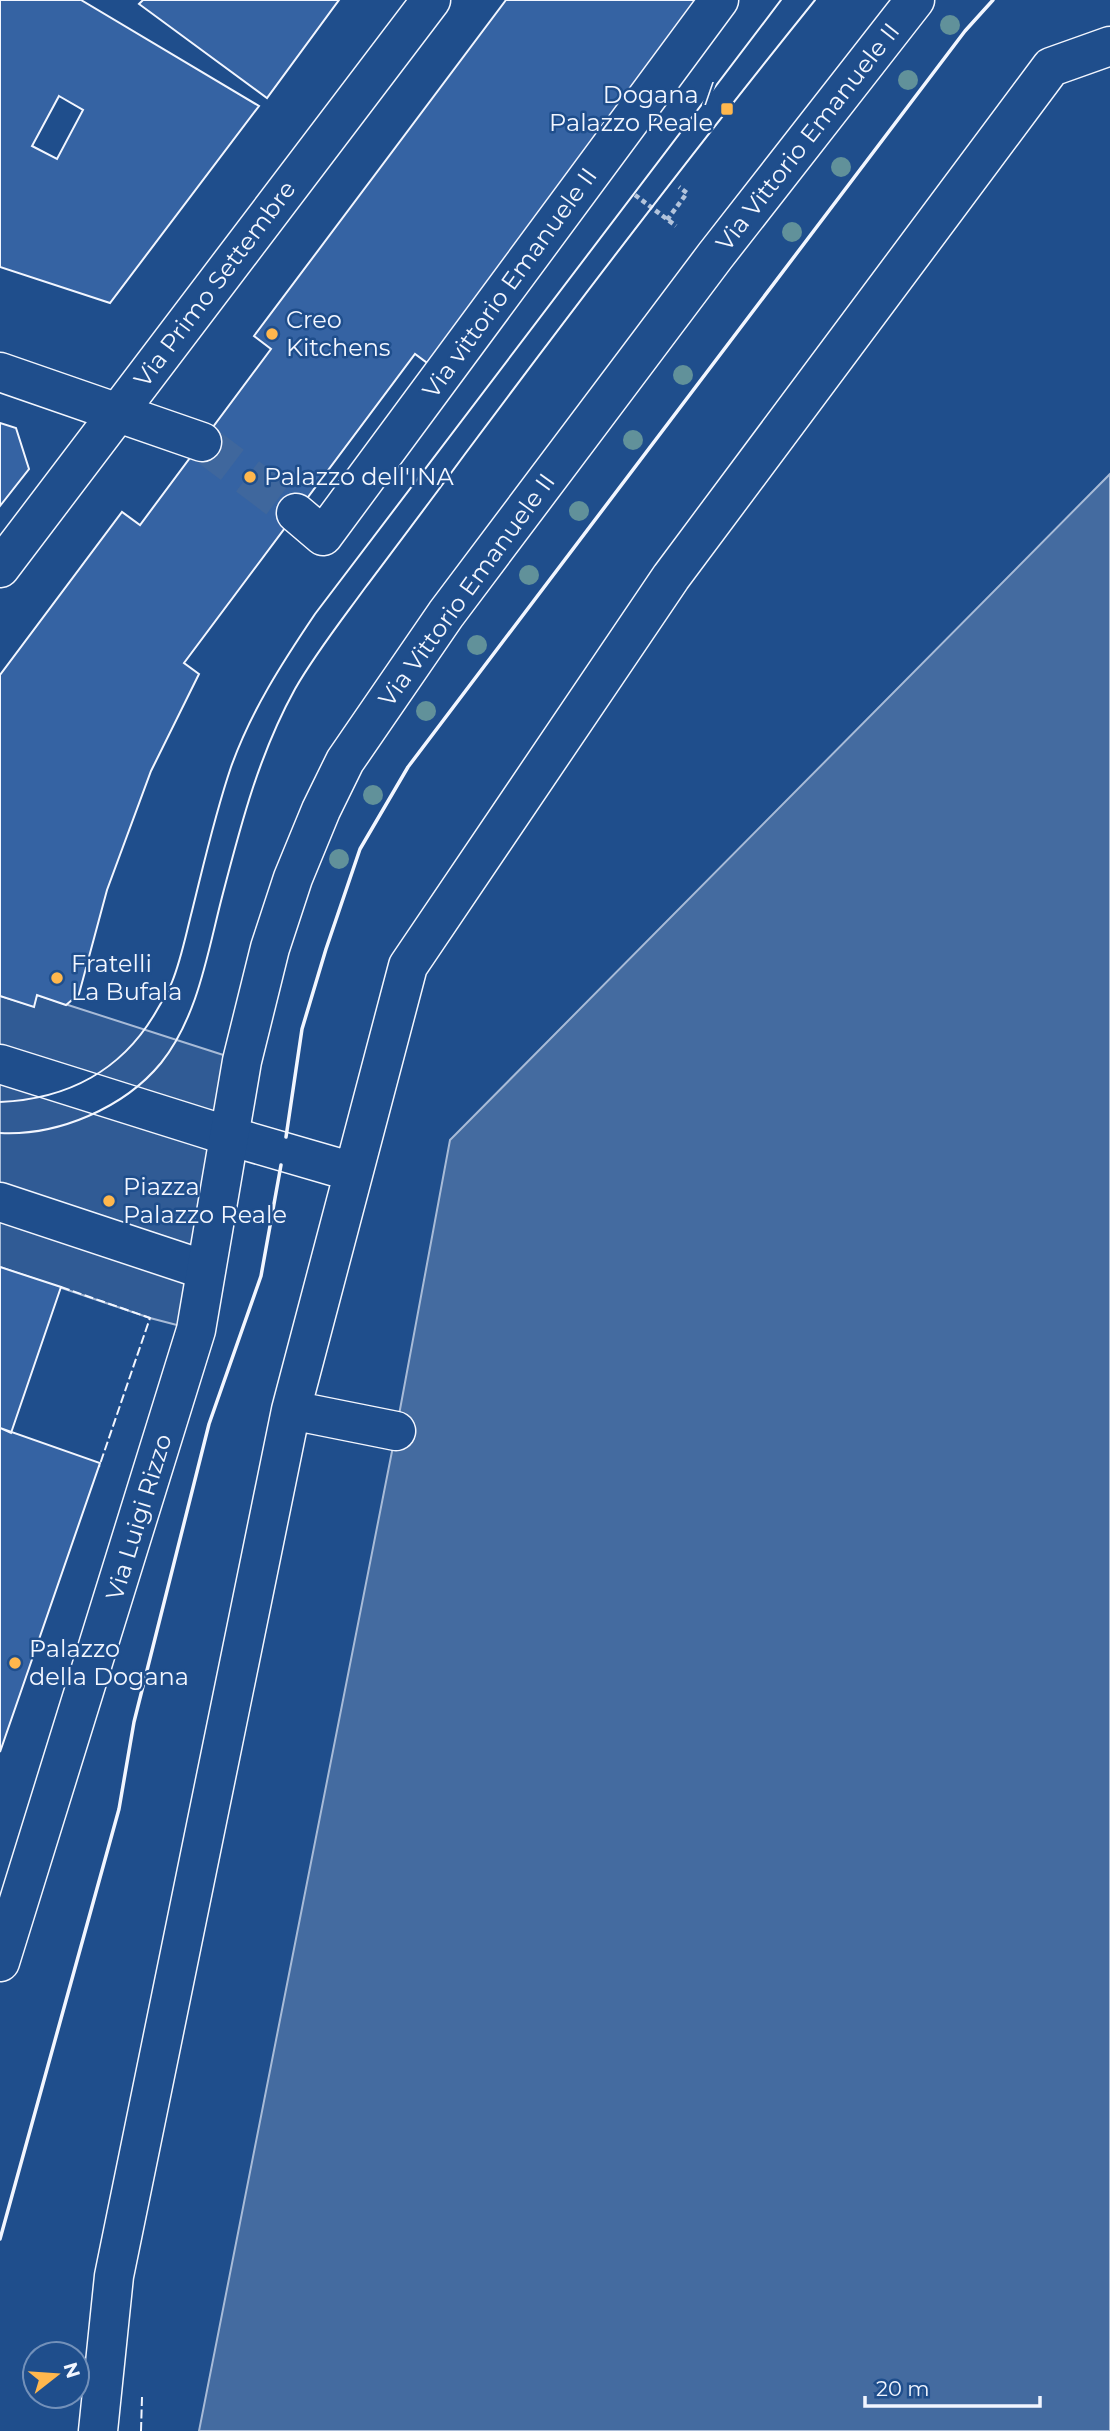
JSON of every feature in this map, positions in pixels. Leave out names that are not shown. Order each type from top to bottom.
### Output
[{"type":"main road","name":"Via Primo Settembre","points":[[0,568],[430,0]]},
{"type":"main road","name":"Via vittorio Emanuele II","points":[[296,513],[323,536],[719,0]]},
{"type":"main road","name":"Via Vittorio Emanuele II","points":[[205,1270],[242,1061],[271,948],[293,878],[345,761],[446,614],[715,256],[915,0]]},
{"type":"main road","points":[[98,2431],[114,2276],[291,1410],[408,966],[671,577],[1051,67],[1110,46]]},
{"type":"main road","points":[[0,372],[202,442]]},
{"type":"main road","points":[[0,1064],[353,1172]]},
{"type":"main road","points":[[0,1202],[205,1270]]},
{"type":"main road","name":"Via Luigi Rizzo","points":[[0,1962],[196,1329],[205,1270]]},
{"type":"main road","points":[[291,1410],[396,1431]]},
{"type":"path","points":[[597,165],[715,256]]},
{"type":"path","points":[[667,220],[687,193],[679,187]]},
{"type":"shaded area","points":[[1110,474],[1110,2431],[199,2431],[396,1431],[450,1140]]},
{"type":"shaded area","name":"Piazza Palazzo Reale","points":[[37,995],[242,1061],[196,1330],[150,1318],[0,1267],[0,996],[33,1006]]},
{"type":"building","points":[[0,0],[81,0],[259,106],[110,303],[0,267]],"holes":[[[59,96],[83,110],[57,159],[32,146]]]},
{"type":"building","points":[[143,0],[339,0],[267,98],[139,4]]},
{"type":"building","name":"Palazzo dell'INA","points":[[506,0],[702,0],[430,365],[415,354],[184,663],[199,674],[151,771],[107,890],[79,994],[66,1005],[37,995],[34,1007],[0,996],[0,675],[122,512],[140,525],[271,349],[254,336]]},
{"type":"building","points":[[0,423],[16,428],[29,469],[0,506]]},
{"type":"building","points":[[0,1267],[61,1287],[11,1433],[0,1428]]},
{"type":"building","name":"Palazzo della Dogana","points":[[0,1428],[100,1463],[0,1752]]},
{"type":"tunnel","points":[[202,442],[296,513]]},
{"type":"tram line","points":[[0,1102],[25,1100],[71,1087],[110,1065],[143,1031],[175,974],[231,767],[248,726],[279,669],[315,614],[781,0]]},
{"type":"tram line","points":[[0,1133],[44,1130],[88,1116],[128,1093],[161,1063],[184,1026],[192,1006],[251,793],[270,740],[295,689],[328,638],[551,339],[815,0]]},
{"type":"fence","points":[[61,1287],[150,1318],[99,1467]]},
{"type":"fence","points":[[141,2431],[142,2397]]},
{"type":"wall","points":[[286,1137],[302,1029],[326,949],[360,849],[408,767],[965,31],[993,0]]},
{"type":"wall","points":[[0,2239],[119,1809],[134,1722],[209,1424],[261,1276],[281,1165]]},
{"type":"place","name":"Dogana / Palazzo Reale","points":[[727,109]]},
{"type":"place","name":"Creo Kitchens","points":[[272,334]]},
{"type":"place","name":"Palazzo dell'INA","points":[[250,477]]},
{"type":"place","name":"Fratelli La Bufala","points":[[57,978]]},
{"type":"place","name":"Piazza Palazzo Reale","points":[[109,1201]]},
{"type":"place","name":"Palazzo della Dogana","points":[[15,1663]]}]
